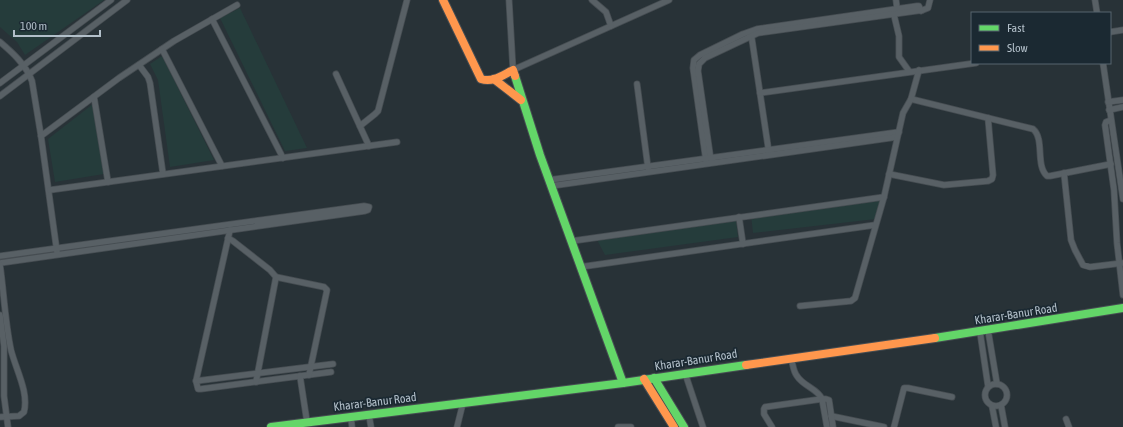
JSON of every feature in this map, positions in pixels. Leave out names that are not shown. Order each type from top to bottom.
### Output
[{"type":"main road","points":[[443,0],[480,76],[484,80],[488,81],[512,70],[550,183],[623,383]]},
{"type":"main road","points":[[494,79],[521,100]]},
{"type":"main road","name":"Kharar-Banur Road","points":[[271,427],[623,383],[984,331],[1123,308]]},
{"type":"main road","points":[[654,378],[684,427]]},
{"type":"main road","points":[[644,379],[674,427]]},
{"type":"street","points":[[0,83],[111,0]]},
{"type":"street","points":[[0,96],[127,0]]},
{"type":"street","points":[[360,126],[375,114],[380,105],[407,0]]},
{"type":"street","points":[[509,0],[512,70],[669,0]]},
{"type":"street","points":[[592,0],[606,12],[611,26]]},
{"type":"street","points":[[896,0],[897,8]]},
{"type":"street","points":[[752,33],[921,11],[928,8],[930,0]]},
{"type":"street","points":[[1095,0],[1097,12]]},
{"type":"street","points":[[41,136],[119,78],[162,49],[188,32],[237,5]]},
{"type":"street","points":[[709,161],[693,68],[694,60],[700,55],[764,28],[897,8],[918,6],[920,7],[921,11]]},
{"type":"street","points":[[894,15],[899,36],[899,57],[909,71]]},
{"type":"street","points":[[212,19],[283,158]]},
{"type":"street","points":[[1111,32],[1123,30]]},
{"type":"street","points":[[752,33],[769,152]]},
{"type":"street","points":[[0,42],[23,65],[32,81],[50,190],[57,251]]},
{"type":"street","points":[[162,49],[222,166]]},
{"type":"street","points":[[760,92],[971,64]]},
{"type":"street","points":[[1103,64],[1123,199]]},
{"type":"street","points":[[139,65],[148,77],[150,83],[164,174]]},
{"type":"street","points":[[800,306],[853,300],[856,295],[884,197],[903,113],[911,99],[919,70]]},
{"type":"street","points":[[336,74],[369,146]]},
{"type":"street","points":[[637,84],[648,169]]},
{"type":"street","points":[[94,97],[108,182]]},
{"type":"street","points":[[911,99],[1033,129],[1037,134],[1044,174],[1050,176],[1110,164]]},
{"type":"street","points":[[1108,102],[1123,100]]},
{"type":"street","points":[[1109,110],[1123,107]]},
{"type":"street","points":[[889,174],[944,185],[992,179],[993,174],[988,118]]},
{"type":"street","points":[[1111,120],[1106,122],[1105,125],[1114,190],[1123,295]]},
{"type":"street","points":[[550,183],[898,134]]},
{"type":"street","points":[[50,190],[397,142]]},
{"type":"street","points":[[1064,173],[1071,240],[1081,262],[1083,265],[1090,267],[1121,264]]},
{"type":"street","points":[[572,241],[884,197]]},
{"type":"street","points":[[0,256],[57,251],[230,230],[287,219],[364,206],[369,207],[368,210],[365,211],[287,219],[57,251],[0,264],[11,349],[20,377],[25,402],[24,412],[22,414],[0,417]]},
{"type":"street","points":[[739,217],[743,244]]},
{"type":"street","points":[[580,267],[876,225]]},
{"type":"street","points":[[230,230],[196,381],[197,387],[200,390],[331,372]]},
{"type":"street","points":[[228,238],[270,270],[276,277],[324,287],[327,290],[309,375]]},
{"type":"street","points":[[256,382],[276,277]]},
{"type":"street","points":[[0,314],[4,346],[4,396],[8,427]]},
{"type":"street","points":[[984,331],[997,384]]},
{"type":"street","points":[[984,331],[988,386],[984,395],[987,402],[992,406],[996,427]]},
{"type":"street","points":[[792,358],[795,372],[799,380],[820,395],[826,427]]},
{"type":"street","points":[[196,381],[257,375],[333,364]]},
{"type":"street","points":[[685,373],[703,427]]},
{"type":"street","points":[[300,376],[307,422]]},
{"type":"street","points":[[988,386],[997,384],[1002,385],[1007,392],[1005,402],[1000,405],[992,406]]},
{"type":"street","points":[[894,427],[904,388],[952,397]]},
{"type":"street","points":[[772,427],[764,414],[764,409],[766,407],[828,399],[833,427]]},
{"type":"street","points":[[457,427],[463,403]]},
{"type":"street","points":[[1000,405],[1005,427]]},
{"type":"street","points":[[370,415],[371,427]]},
{"type":"street","points":[[831,416],[884,427]]},
{"type":"street","points":[[351,417],[352,427]]},
{"type":"street","points":[[1066,419],[1069,427]]},
{"type":"street","points":[[618,427],[630,427]]},
{"type":"green space","points":[[0,0],[104,0],[25,55],[17,42],[0,27]]},
{"type":"green space","points":[[240,8],[307,148],[285,151],[220,18]]},
{"type":"green space","points":[[162,56],[214,160],[170,167],[158,80],[150,64]]},
{"type":"green space","points":[[93,104],[104,174],[55,182],[48,139]]},
{"type":"green space","points":[[882,200],[876,219],[753,233],[751,215]]},
{"type":"green space","points":[[736,219],[738,237],[605,255],[596,238]]},
{"type":"traffic: fast","points":[[515,76],[540,155],[623,383]]},
{"type":"traffic: fast","points":[[935,338],[1123,308]]},
{"type":"traffic: fast","points":[[271,427],[623,383],[746,365]]},
{"type":"traffic: fast","points":[[654,378],[684,427]]},
{"type":"traffic: slow","points":[[443,0],[481,79],[494,79],[513,70],[515,76]]},
{"type":"traffic: slow","points":[[494,79],[521,100]]},
{"type":"traffic: slow","points":[[746,365],[935,338]]},
{"type":"traffic: slow","points":[[644,379],[674,427]]}]
